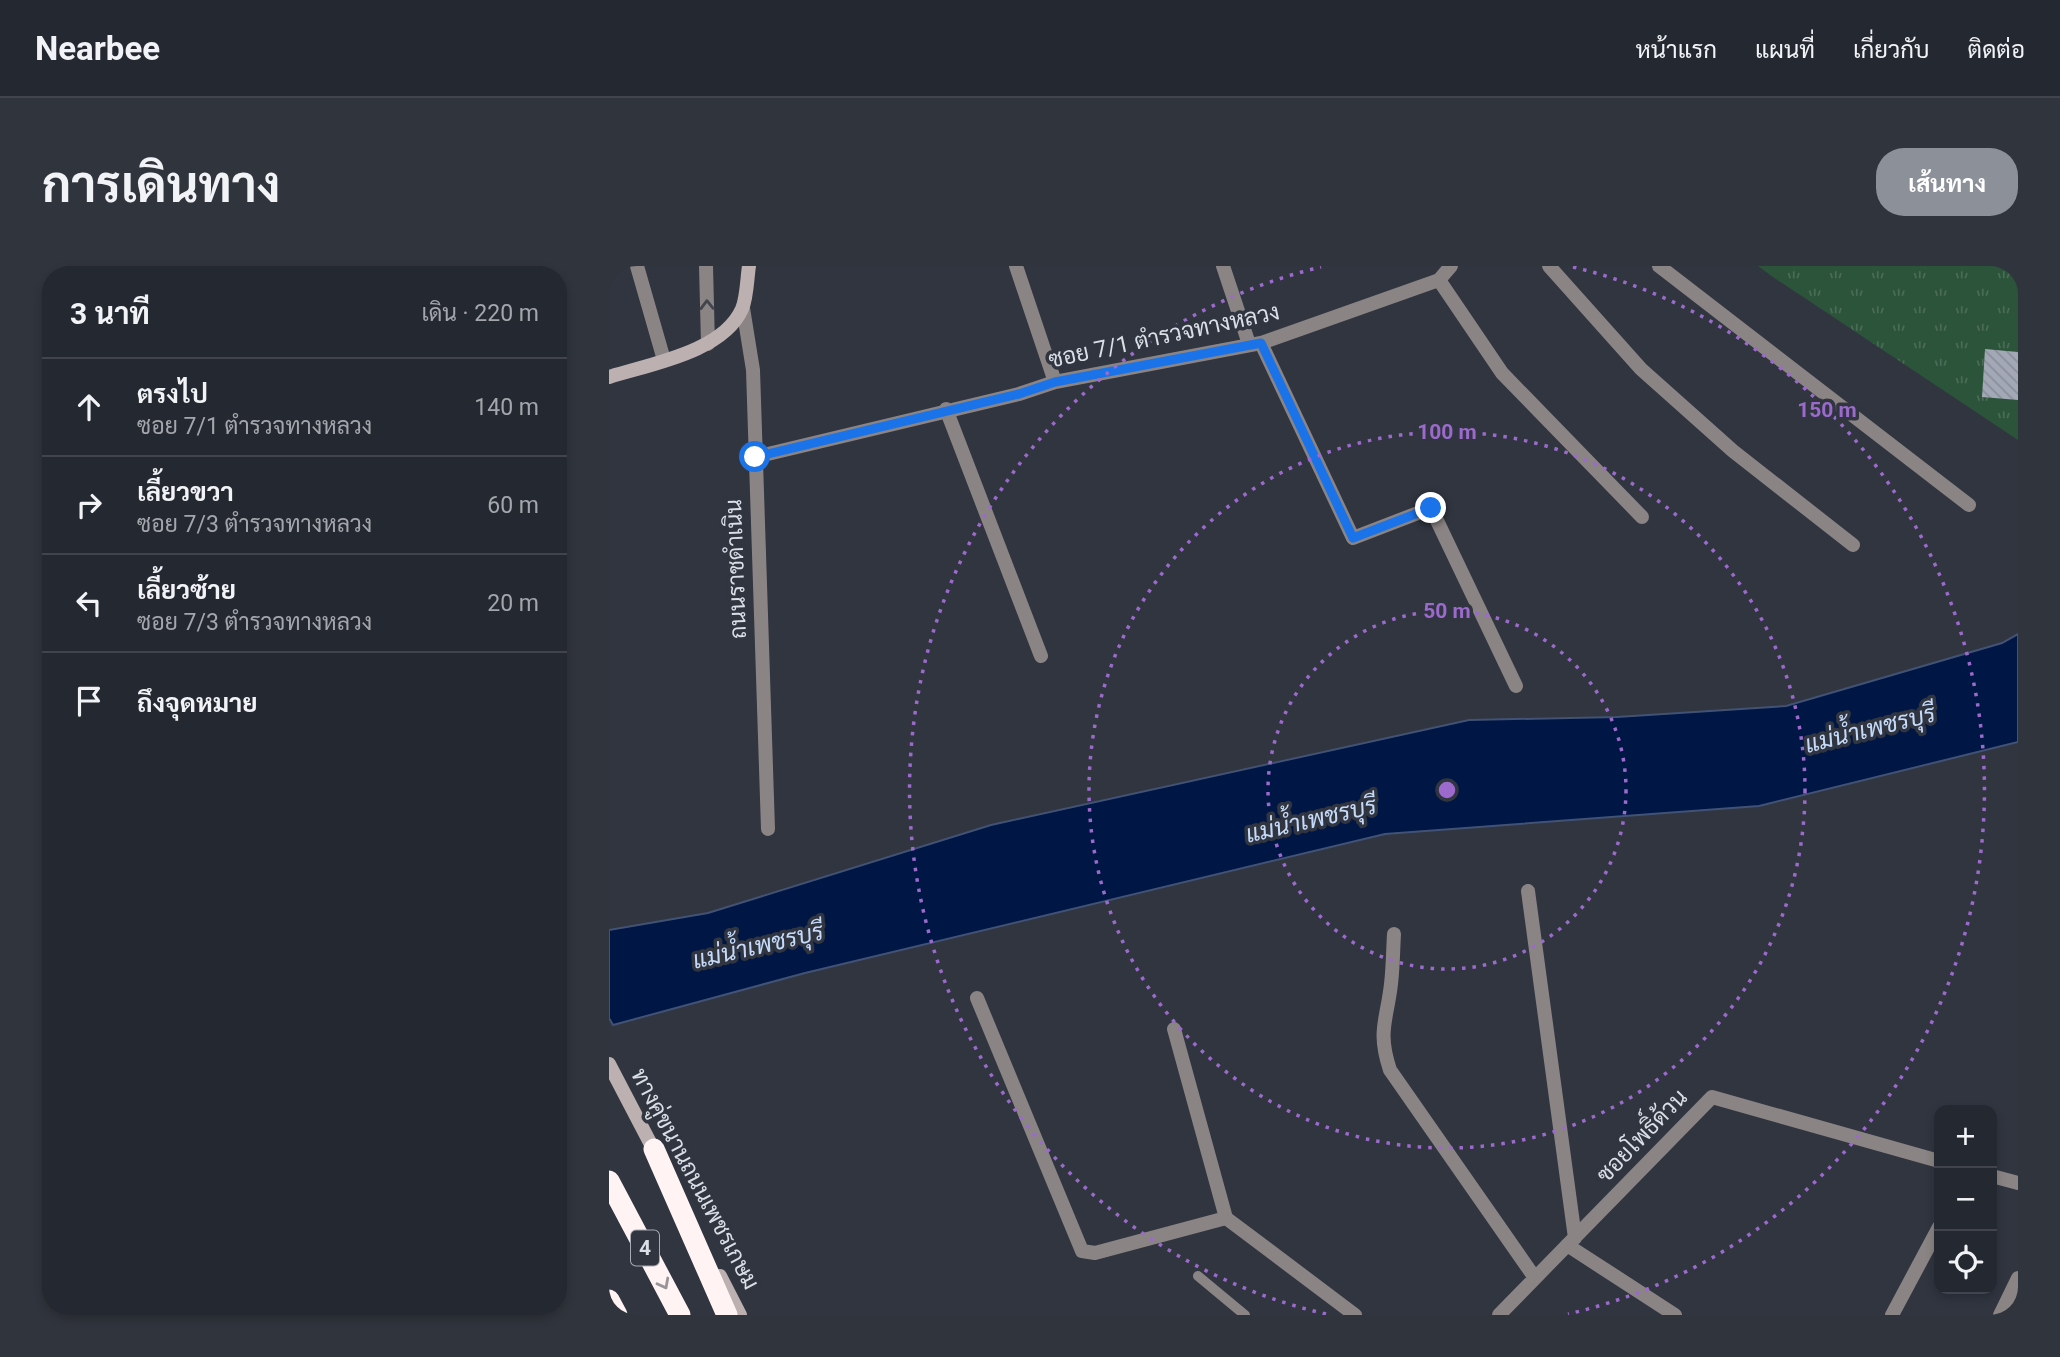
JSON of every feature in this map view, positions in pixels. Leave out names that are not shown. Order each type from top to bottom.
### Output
[{"type":"highway","points":[[654,1149],[727,1315]]},
{"type":"highway","name":"4","points":[[609,1181],[680,1315]]},
{"type":"highway","points":[[609,1300],[617,1315]]},
{"type":"main road","name":"ถนนราชดำเนิน","points":[[609,377],[708,344],[730,330],[743,308],[749,266]]},
{"type":"main road","name":"ทางคู่ขนานถนนเพชรเกษม","points":[[612,1069],[740,1315]]},
{"type":"street","points":[[637,266],[664,360]]},
{"type":"street","points":[[706,266],[708,344]]},
{"type":"street","points":[[1016,266],[1055,382]]},
{"type":"street","points":[[1223,266],[1255,344],[1353,538],[1431,508],[1516,686]]},
{"type":"street","name":"ซอย 7/1 ตำรวจทางหลวง","points":[[755,457],[946,409],[1019,394],[1055,382],[1255,344],[1439,280],[1451,266]]},
{"type":"street","points":[[1549,266],[1641,369],[1733,451],[1853,545]]},
{"type":"street","points":[[1659,266],[1969,505]]},
{"type":"street","points":[[1439,280],[1502,373],[1526,394],[1642,517]]},
{"type":"street","name":"ถนนราชดำเนิน","points":[[743,308],[753,370],[768,829]]},
{"type":"street","points":[[946,409],[1041,656]]},
{"type":"street","points":[[1528,891],[1571,1241],[1675,1315]]},
{"type":"street","points":[[1394,934],[1391,986],[1383,1021],[1383,1048],[1390,1070],[1535,1278]]},
{"type":"street","points":[[977,998],[1082,1251],[1095,1252],[1226,1218]]},
{"type":"street","points":[[1174,1029],[1226,1218],[1355,1315]]},
{"type":"street","name":"ซอยโพธิ์ด้วน","points":[[1499,1315],[1712,1097],[1934,1160]]},
{"type":"street","points":[[1997,1177],[2018,1183]]},
{"type":"street","points":[[1892,1315],[1937,1231]]},
{"type":"street","points":[[2000,1315],[2018,1278]]},
{"type":"lane","points":[[1198,1276],[1245,1315]]},
{"type":"green space","points":[[1758,266],[2018,266],[2018,440],[1773,277]]},
{"type":"water","name":"แม่น้ำเพชรบุรี","points":[[2018,634],[2018,742],[1759,806],[1385,834],[805,973],[613,1025],[609,1018],[609,930],[708,913],[991,825],[1469,720],[1617,717],[1786,706],[2002,643]]},
{"type":"building","points":[[1985,349],[2018,352],[2018,400],[1982,397]]},
{"type":"route","points":[[755,457],[946,409],[1019,394],[1055,382],[1261,343],[1353,538],[1431,508]]}]
